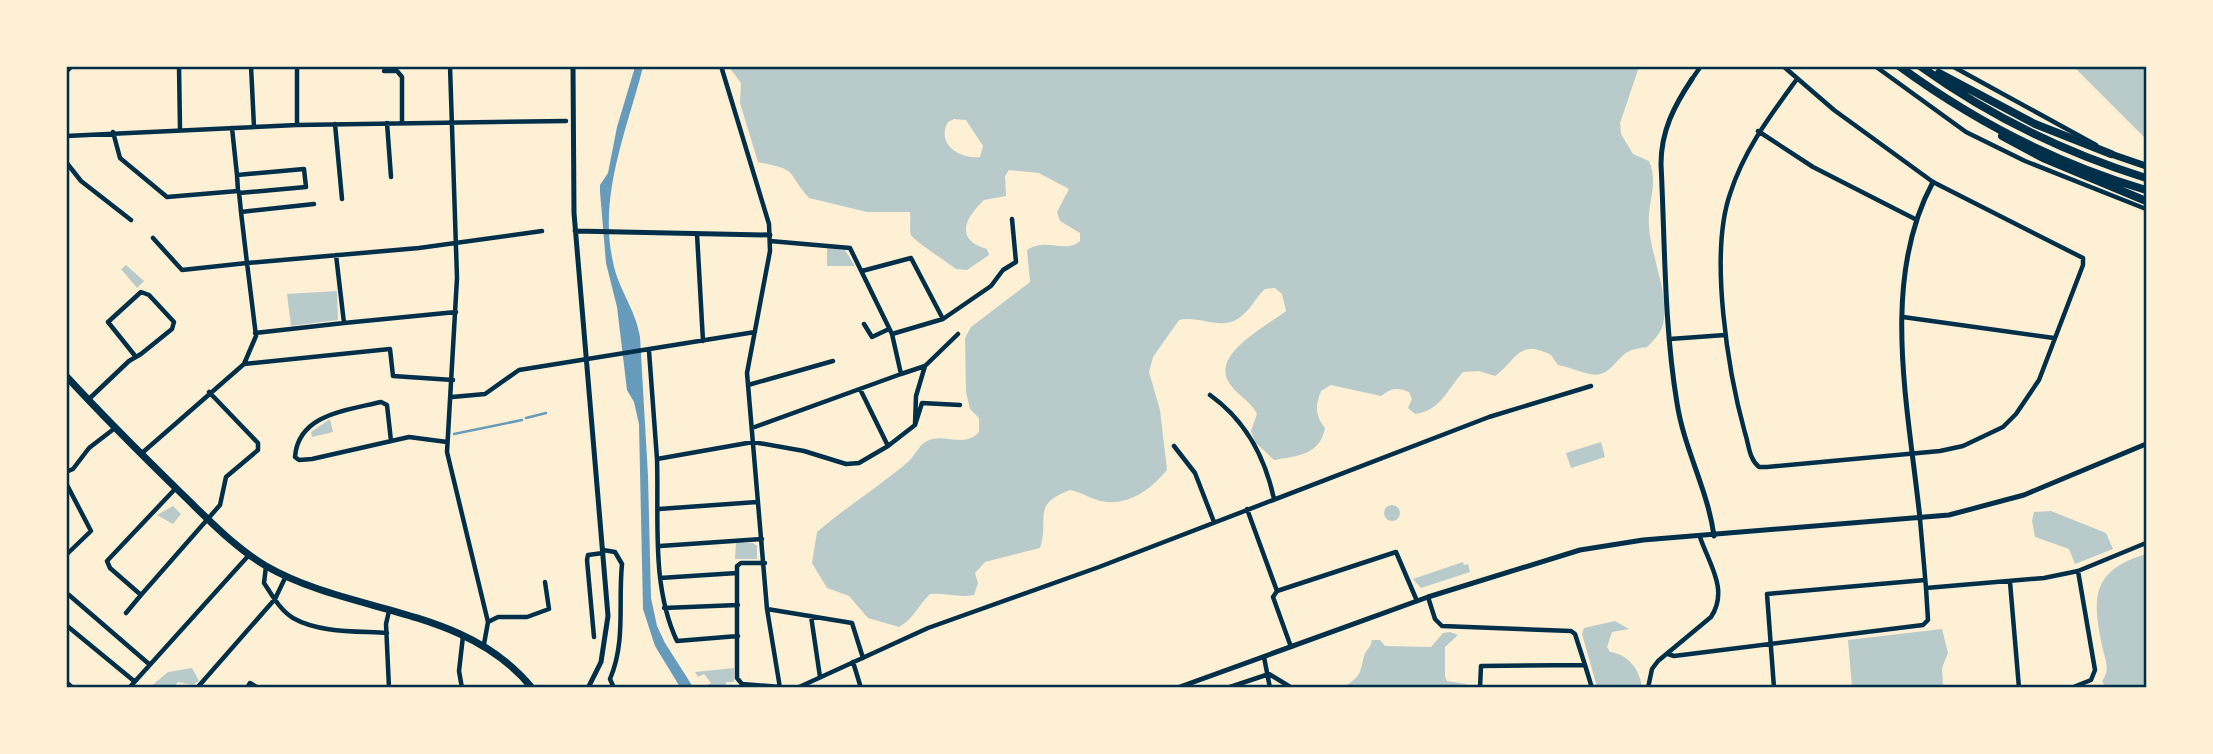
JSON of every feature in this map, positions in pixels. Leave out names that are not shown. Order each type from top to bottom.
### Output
[{"type":"highway","points":[[1899,66],[2015,144],[2147,201]]},
{"type":"highway","points":[[1920,66],[1960,93],[2046,139],[2147,177]]},
{"type":"highway","points":[[1927,66],[2035,124],[2147,166]]},
{"type":"highway","points":[[1953,104],[2040,150],[2147,190]]},
{"type":"highway","points":[[66,376],[141,454],[249,555],[286,576],[464,634],[484,644],[532,688]]},
{"type":"street","points":[[66,72],[72,66]]},
{"type":"street","points":[[179,66],[180,129]]},
{"type":"street","points":[[251,66],[254,127]]},
{"type":"street","points":[[297,66],[298,125]]},
{"type":"street","points":[[450,66],[456,312],[447,442],[488,622],[484,644]]},
{"type":"street","points":[[573,66],[575,231],[608,616],[607,637],[601,662],[588,688]]},
{"type":"street","points":[[721,66],[766,212],[770,238],[755,332],[747,361],[757,502],[765,563],[767,609],[780,687],[742,684],[738,680],[737,573],[741,563],[765,563]]},
{"type":"street","points":[[1701,66],[1670,116],[1661,148],[1670,339],[1677,406],[1712,520],[1714,536]]},
{"type":"street","points":[[1783,66],[1834,110],[1933,181],[2082,256],[2083,265],[2039,380],[2016,414],[2003,427],[1963,446],[1913,453],[1759,467],[1751,457],[1725,335],[1724,221],[1736,177],[1758,131],[1797,79]]},
{"type":"street","points":[[1875,66],[1966,132],[2025,161],[2147,209]]},
{"type":"street","points":[[1952,66],[2111,154]]},
{"type":"street","points":[[384,71],[397,71],[402,77],[402,123]]},
{"type":"street","points":[[66,136],[298,125],[566,121]]},
{"type":"street","points":[[387,123],[391,177]]},
{"type":"street","points":[[335,124],[342,199]]},
{"type":"street","points":[[141,454],[244,364],[255,333],[232,128]]},
{"type":"street","points":[[1758,131],[1813,167],[1915,219]]},
{"type":"street","points":[[113,132],[120,158],[167,197],[306,187],[304,169],[237,175]]},
{"type":"street","points":[[66,162],[80,181],[131,220]]},
{"type":"street","points":[[1668,653],[1674,656],[1771,645],[1923,625],[1928,620],[1903,317],[1915,219],[1933,181]]},
{"type":"street","points":[[241,212],[314,204]]},
{"type":"street","points":[[864,324],[872,337],[943,318],[991,286],[1003,270],[1016,261],[1012,219]]},
{"type":"street","points":[[153,238],[182,270],[456,243],[542,231]]},
{"type":"street","points":[[575,231],[770,238],[850,248],[890,332],[901,373]]},
{"type":"street","points":[[696,234],[703,341]]},
{"type":"street","points":[[336,255],[344,323]]},
{"type":"street","points":[[862,271],[911,258],[943,318]]},
{"type":"street","points":[[88,400],[136,356],[172,329],[174,322],[149,295],[141,292],[108,322],[136,356]]},
{"type":"street","points":[[255,333],[456,312]]},
{"type":"street","points":[[1903,317],[2054,338]]},
{"type":"street","points":[[452,397],[485,394],[519,370],[755,332]]},
{"type":"street","points":[[752,428],[925,366],[958,334]]},
{"type":"street","points":[[1670,339],[1725,335]]},
{"type":"street","points":[[244,364],[390,349],[393,376],[453,380]]},
{"type":"street","points":[[648,351],[657,458],[660,578],[664,608],[677,640],[738,636]]},
{"type":"street","points":[[748,385],[833,361]]},
{"type":"street","points":[[915,425],[916,396],[925,366]]},
{"type":"street","points":[[797,688],[928,628],[1489,416],[1591,386]]},
{"type":"street","points":[[860,389],[888,446]]},
{"type":"street","points":[[126,613],[220,505],[226,477],[259,447],[209,392]]},
{"type":"street","points":[[1210,395],[1224,405],[1251,438],[1267,467],[1275,499]]},
{"type":"street","points":[[391,441],[387,405],[381,402],[318,419],[305,431],[295,457],[299,460],[312,459],[416,438],[447,442]]},
{"type":"street","points":[[657,458],[753,442],[804,451],[846,464],[859,463],[874,457],[915,425],[922,403],[960,405]]},
{"type":"street","points":[[66,472],[73,469],[89,447],[115,428]]},
{"type":"street","points":[[1177,688],[1428,597],[1610,544],[1920,519],[2012,499],[2147,444]]},
{"type":"street","points":[[1174,446],[1195,473],[1214,522]]},
{"type":"street","points":[[66,483],[91,531],[66,555]]},
{"type":"street","points":[[141,595],[110,568],[107,561],[176,488]]},
{"type":"street","points":[[659,509],[757,502]]},
{"type":"street","points":[[1247,509],[1277,591]]},
{"type":"street","points":[[1648,688],[1652,669],[1711,617],[1720,599],[1700,537]]},
{"type":"street","points":[[660,546],[762,539]]},
{"type":"street","points":[[1926,588],[2010,582],[2078,570],[2147,543]]},
{"type":"street","points":[[594,637],[588,555],[603,551],[615,552],[622,564],[619,584],[621,638],[610,679],[614,688]]},
{"type":"street","points":[[1291,647],[1273,597],[1277,591],[1396,552],[1417,601]]},
{"type":"street","points":[[129,688],[249,555]]},
{"type":"street","points":[[266,566],[264,583],[294,619],[343,631],[387,634]]},
{"type":"street","points":[[2071,688],[2091,680],[2095,670],[2078,570]]},
{"type":"street","points":[[660,578],[737,573]]},
{"type":"street","points":[[197,688],[275,599],[286,576]]},
{"type":"street","points":[[1774,688],[1767,594],[1925,580]]},
{"type":"street","points":[[488,622],[498,617],[527,617],[549,608],[545,582]]},
{"type":"street","points":[[2010,582],[2019,688]]},
{"type":"street","points":[[69,595],[149,664]]},
{"type":"street","points":[[1428,597],[1435,619],[1442,626],[1570,631],[1575,634],[1592,688]]},
{"type":"street","points":[[664,608],[738,605]]},
{"type":"street","points":[[767,609],[852,623],[863,658]]},
{"type":"street","points":[[389,610],[389,688]]},
{"type":"street","points":[[811,616],[820,677]]},
{"type":"street","points":[[66,625],[134,681]]},
{"type":"street","points":[[462,688],[459,671],[464,634]]},
{"type":"street","points":[[1264,657],[1270,688]]},
{"type":"street","points":[[853,662],[861,688]]},
{"type":"street","points":[[1480,688],[1481,666],[1585,665]]},
{"type":"street","points":[[1227,688],[1269,674],[1292,688]]},
{"type":"street","points":[[66,682],[72,688]]},
{"type":"street","points":[[247,688],[250,683],[258,688]]},
{"type":"shaded area","points":[[729,67],[1639,67],[1620,123],[1621,134],[1633,154],[1649,161],[1652,169],[1649,226],[1664,300],[1663,324],[1659,334],[1647,347],[1628,352],[1602,374],[1590,374],[1558,365],[1551,355],[1540,350],[1524,350],[1495,376],[1479,371],[1463,372],[1437,404],[1415,414],[1408,408],[1412,399],[1405,390],[1394,389],[1381,396],[1331,385],[1321,391],[1318,401],[1319,419],[1325,428],[1318,444],[1306,453],[1274,460],[1255,442],[1251,431],[1257,414],[1231,386],[1225,371],[1228,360],[1244,341],[1286,311],[1282,294],[1275,288],[1265,289],[1247,311],[1232,322],[1179,320],[1153,357],[1149,372],[1160,410],[1167,470],[1161,477],[1138,495],[1120,501],[1101,501],[1070,490],[1058,496],[1046,507],[1040,548],[985,562],[975,573],[978,583],[974,595],[930,594],[899,627],[868,618],[849,596],[827,588],[812,563],[817,532],[909,461],[924,442],[941,438],[967,439],[979,432],[979,418],[970,409],[966,392],[965,338],[971,327],[1030,282],[1027,250],[1042,245],[1074,245],[1080,241],[1080,233],[1060,221],[1057,212],[1069,189],[1039,173],[1009,170],[1005,176],[1006,196],[984,200],[972,214],[966,228],[970,240],[987,249],[989,255],[967,270],[956,269],[913,238],[910,212],[867,212],[809,198],[790,172],[758,162],[740,103],[741,83]],"holes":[[[954,119],[966,120],[983,146],[980,157],[964,155],[947,143],[945,130],[948,122]]]},
{"type":"shaded area","points":[[2074,67],[2146,67],[2146,139]]},
{"type":"shaded area","points":[[827,248],[845,250],[855,266],[827,266]]},
{"type":"shaded area","points":[[126,265],[144,281],[137,288],[121,269]]},
{"type":"shaded area","points":[[337,291],[338,320],[291,326],[287,294]]},
{"type":"shaded area","points":[[330,419],[333,432],[312,437],[311,432]]},
{"type":"shaded area","points":[[1601,442],[1605,457],[1571,468],[1566,453]]},
{"type":"shaded area","points":[[1389,505],[1395,505],[1400,513],[1398,519],[1389,521],[1384,516],[1384,510]]},
{"type":"shaded area","points":[[173,506],[181,514],[173,524],[157,515]]},
{"type":"shaded area","points":[[2051,511],[2106,533],[2113,549],[2075,564],[2069,549],[2035,537],[2032,521],[2034,512]]},
{"type":"shaded area","points":[[736,543],[753,543],[757,546],[757,559],[735,559]]},
{"type":"shaded area","points":[[2146,554],[2146,687],[2105,687],[2102,681],[2107,666],[2097,616],[2099,589],[2114,569]]},
{"type":"shaded area","points":[[1463,562],[1464,565],[1468,564],[1470,572],[1421,588],[1413,579]]},
{"type":"shaded area","points":[[1615,621],[1629,629],[1612,632],[1607,647],[1610,652],[1628,659],[1639,675],[1642,687],[1597,687],[1582,634],[1584,628]]},
{"type":"shaded area","points":[[1942,629],[1948,653],[1942,668],[1943,686],[1852,687],[1848,640]]},
{"type":"shaded area","points":[[1443,633],[1458,635],[1445,647],[1445,677],[1447,681],[1471,687],[1343,687],[1359,674],[1372,640],[1380,640],[1385,646],[1431,647]]},
{"type":"shaded area","points":[[192,668],[199,681],[193,685],[178,682],[174,687],[150,687],[168,672]]},
{"type":"shaded area","points":[[734,668],[734,682],[726,682],[726,687],[704,687],[711,683],[704,674],[698,677],[695,672]]},
{"type":"water","points":[[635,67],[643,67],[616,163],[609,213],[609,237],[615,272],[635,318],[640,337],[648,476],[651,598],[657,626],[665,643],[693,687],[680,687],[655,646],[643,609],[639,424],[634,402],[627,390],[617,307],[606,263],[600,185],[608,173],[617,127]]},
{"type":"waterway","points":[[526,418],[546,413]]},
{"type":"waterway","points":[[454,434],[522,420]]}]
